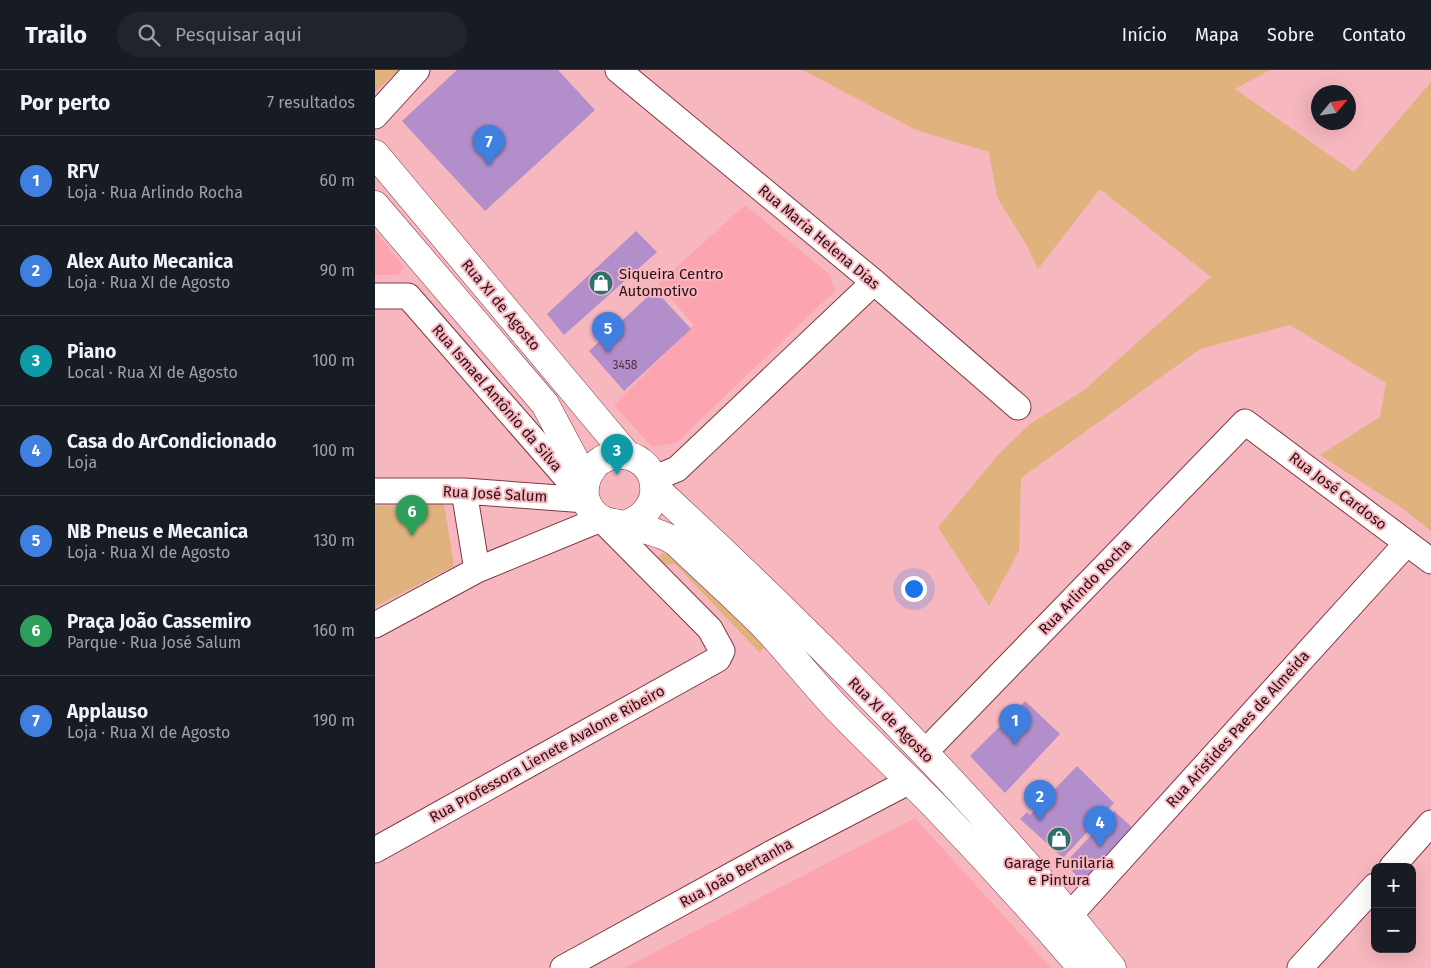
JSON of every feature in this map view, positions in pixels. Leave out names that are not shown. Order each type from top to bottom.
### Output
[{"type":"main road","name":"Rua XI de Agosto","points":[[375,154],[627,455]]},
{"type":"main road","name":"Rua XI de Agosto","points":[[375,205],[545,404],[599,506],[672,538],[767,630],[832,703],[910,781],[1082,968]]},
{"type":"main road","points":[[627,455],[638,460],[647,468],[654,483],[652,503],[646,514],[636,521],[599,506],[587,476],[603,458],[627,455]]},
{"type":"main road","name":"Rua XI de Agosto","points":[[654,483],[925,752],[1029,867],[1112,968]]},
{"type":"street","points":[[375,116],[417,70]]},
{"type":"street","name":"Rua Maria Helena Dias","points":[[618,70],[874,282],[1018,407]]},
{"type":"street","points":[[654,483],[677,469],[874,282]]},
{"type":"street","name":"Rua Ismael Antônio da Silva","points":[[375,296],[407,296],[710,629],[722,651],[719,659]]},
{"type":"street","name":"Rua José Cardoso","points":[[1245,422],[1431,561]]},
{"type":"street","name":"Rua Arlindo Rocha","points":[[925,752],[1245,422]]},
{"type":"street","name":"Rua José Salum","points":[[375,491],[464,491],[599,506]]},
{"type":"street","points":[[464,491],[477,570]]},
{"type":"street","points":[[375,625],[599,506]]},
{"type":"street","name":"Rua Aristides Paes de Almeida","points":[[1069,916],[1407,543]]},
{"type":"street","name":"Rua Professora Lienete Avalone Ribeiro","points":[[375,850],[719,659]]},
{"type":"street","name":"Rua João Bertanha","points":[[563,968],[772,853],[910,781]]},
{"type":"street","points":[[1396,863],[1431,824]]},
{"type":"street","points":[[1300,968],[1371,890]]},
{"type":"shaded area","points":[[375,70],[399,70],[375,92]]},
{"type":"shaded area","points":[[803,70],[1270,70],[1235,89],[1354,172],[1431,82],[1431,531],[1402,508],[1320,455],[1380,417],[1386,383],[1290,325],[1200,349],[1021,478],[1019,551],[989,606],[938,527],[999,454],[1030,424],[1083,391],[1211,277],[1100,189],[1038,269],[1026,244],[997,197],[989,152],[916,130]]},
{"type":"shaded area","points":[[745,205],[829,274],[835,291],[676,443],[652,447],[614,405],[694,325],[658,284]]},
{"type":"shaded area","points":[[375,231],[404,267],[398,275],[375,275]]},
{"type":"shaded area","points":[[444,504],[454,566],[375,607],[375,506]]},
{"type":"shaded area","points":[[663,553],[677,555],[765,645],[760,653],[675,564],[664,565],[657,558]]},
{"type":"shaded area","points":[[915,818],[1051,968],[624,968]]},
{"type":"building","points":[[457,70],[558,70],[595,110],[485,211],[402,121]]},
{"type":"building","name":"Siqueira Centro Automotivo","points":[[636,231],[657,252],[564,335],[547,314]]},
{"type":"building","points":[[655,290],[691,329],[624,391],[589,351]]},
{"type":"building","points":[[1025,701],[1060,734],[1005,793],[970,756]]},
{"type":"building","points":[[1077,766],[1114,803],[1063,858],[1020,819],[1027,812],[1030,815]]},
{"type":"building","points":[[1114,811],[1136,831],[1085,885],[1065,863]]},
{"type":"place","name":"Applauso","points":[[489,166]]},
{"type":"place","name":"Siqueira Centro Automotivo","points":[[601,283]]},
{"type":"place","name":"NB Pneus e Mecanica","points":[[608,353]]},
{"type":"place","name":"Piano","points":[[617,475]]},
{"type":"place","name":"Praça João Cassemiro","points":[[412,536]]},
{"type":"place","name":"RFV","points":[[1015,745]]},
{"type":"place","name":"Alex Auto Mecanica","points":[[1040,821]]},
{"type":"place","name":"Garage Funilaria e Pintura","points":[[1059,839]]},
{"type":"place","name":"Casa do ArCondicionado","points":[[1100,847]]}]
